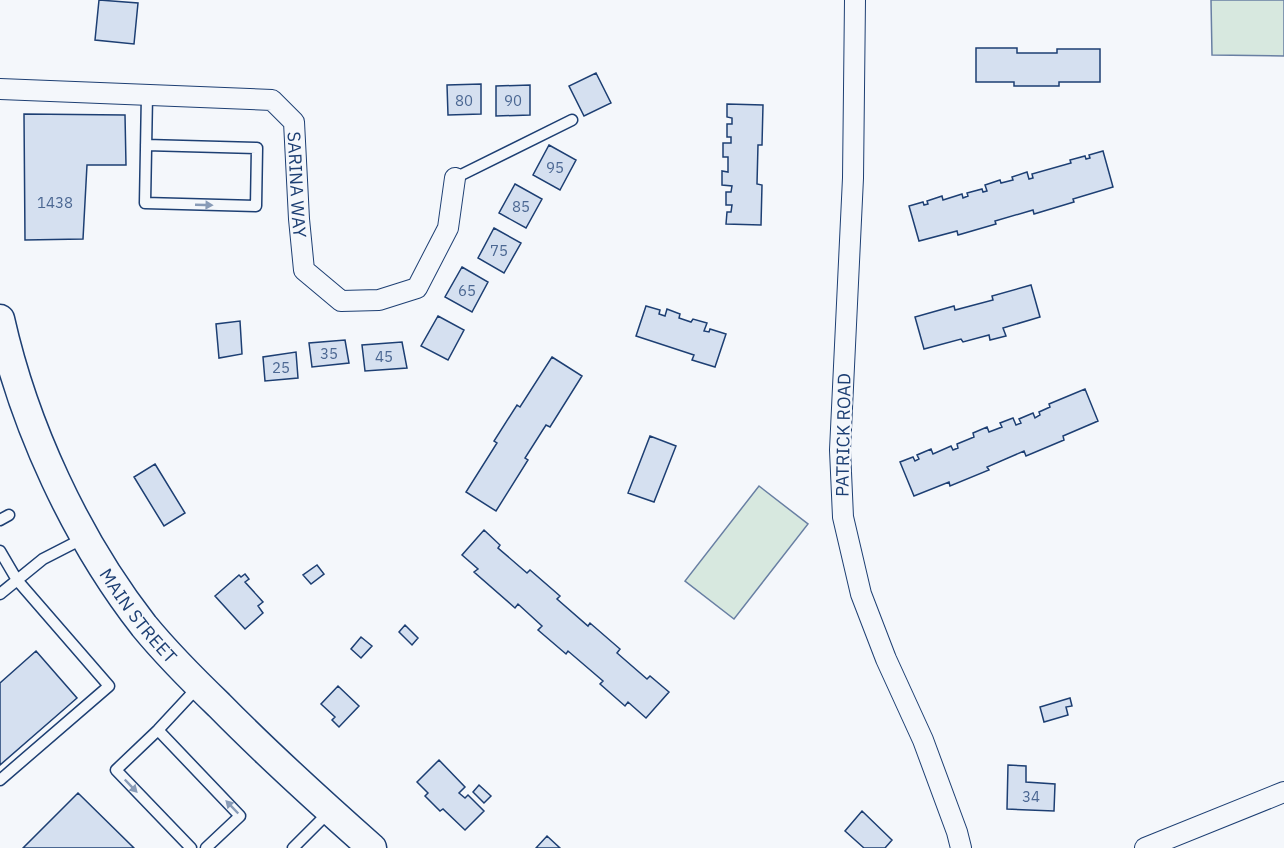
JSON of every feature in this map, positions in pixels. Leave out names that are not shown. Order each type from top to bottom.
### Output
[{"type":"main road","name":"MAIN STREET","points":[[0,319],[29,419],[52,471],[108,574],[144,626],[262,748],[372,848]]},
{"type":"street","name":"PATRICK ROAD","points":[[855,0],[853,178],[840,450],[843,517],[861,594],[886,659],[923,740],[961,848]]},
{"type":"street","name":"SARINA WAY","points":[[0,89],[272,100],[294,122],[304,270],[341,301],[380,300],[417,288],[448,228],[455,178]]},
{"type":"street","points":[[1145,848],[1284,792]]},
{"type":"lane","points":[[146,145],[257,148],[256,206],[145,203],[146,145],[147,95]]},
{"type":"lane","points":[[455,178],[572,120]]},
{"type":"lane","points":[[0,594],[43,559],[87,537]]},
{"type":"lane","points":[[0,551],[17,580],[109,686],[0,780]]},
{"type":"lane","points":[[191,848],[116,770],[200,686]]},
{"type":"lane","points":[[158,730],[240,816],[206,848]]},
{"type":"lane","points":[[293,848],[330,811]]},
{"type":"shaded area","points":[[1211,0],[1284,0],[1284,56],[1212,55]]},
{"type":"shaded area","points":[[759,486],[808,524],[734,619],[685,581]]},
{"type":"building","points":[[99,0],[138,3],[134,44],[95,40]]},
{"type":"building","points":[[976,48],[1017,48],[1017,53],[1057,53],[1057,49],[1100,49],[1100,82],[1059,82],[1059,86],[1014,86],[1014,82],[976,82]]},
{"type":"building","points":[[596,73],[611,103],[584,116],[569,86]]},
{"type":"building","points":[[481,84],[481,114],[448,115],[447,85]]},
{"type":"building","points":[[530,85],[530,115],[496,116],[496,86]]},
{"type":"building","points":[[727,104],[763,105],[762,145],[758,145],[757,184],[762,185],[761,225],[726,224],[727,212],[731,212],[732,205],[726,205],[726,192],[731,192],[732,186],[722,185],[722,171],[728,172],[728,157],[723,157],[723,143],[731,143],[731,137],[727,137],[727,124],[732,124],[732,118],[727,117]]},
{"type":"building","points":[[24,114],[125,115],[126,165],[87,165],[83,239],[25,240]]},
{"type":"building","points":[[549,145],[576,160],[560,190],[533,175]]},
{"type":"building","points":[[1103,151],[1113,187],[1034,214],[1033,210],[958,235],[957,231],[919,241],[909,206],[923,202],[924,205],[928,204],[927,201],[942,196],[943,200],[962,194],[963,198],[968,196],[967,193],[982,189],[983,192],[987,191],[985,185],[1000,180],[1001,183],[1013,180],[1012,177],[1027,172],[1029,179],[1033,178],[1032,174],[1071,163],[1070,160],[1085,156],[1086,159],[1090,158],[1089,155]]},
{"type":"building","points":[[515,184],[542,199],[526,228],[499,213]]},
{"type":"building","points":[[494,228],[521,243],[504,273],[478,258]]},
{"type":"building","points":[[462,267],[488,282],[472,312],[445,297]]},
{"type":"building","points":[[1031,285],[1040,317],[1003,328],[1006,336],[990,340],[989,335],[963,342],[961,339],[924,349],[915,317],[954,306],[955,310],[993,300],[992,296]]},
{"type":"building","points":[[646,306],[660,310],[659,314],[665,316],[667,309],[680,314],[679,318],[691,322],[693,319],[707,323],[704,331],[709,332],[710,329],[726,334],[715,367],[692,360],[694,355],[636,336]]},
{"type":"building","points":[[438,316],[464,330],[448,360],[421,346]]},
{"type":"building","points":[[240,321],[242,354],[219,358],[216,324]]},
{"type":"building","points":[[345,340],[349,363],[312,367],[309,343]]},
{"type":"building","points":[[402,342],[407,368],[365,371],[362,345]]},
{"type":"building","points":[[296,352],[298,378],[265,381],[263,357]]},
{"type":"building","points":[[552,357],[582,376],[550,427],[546,425],[525,458],[528,460],[496,511],[466,492],[497,443],[494,441],[517,405],[520,407]]},
{"type":"building","points":[[1085,389],[1098,421],[1063,436],[1064,440],[1026,456],[1024,451],[987,467],[989,470],[950,486],[949,482],[914,496],[900,462],[913,457],[915,461],[919,459],[917,455],[931,449],[933,454],[951,446],[953,450],[958,448],[957,444],[974,437],[973,433],[987,427],[989,432],[1002,427],[1000,423],[1013,418],[1016,425],[1021,423],[1019,419],[1033,413],[1035,418],[1040,415],[1039,412],[1050,407],[1049,404]]},
{"type":"building","points":[[650,436],[676,446],[654,502],[628,493]]},
{"type":"building","points":[[155,464],[185,513],[164,526],[134,477]]},
{"type":"building","points":[[484,530],[500,545],[498,548],[527,573],[530,570],[560,596],[557,599],[588,626],[590,623],[620,649],[617,653],[647,679],[650,676],[669,692],[646,718],[628,702],[625,706],[600,684],[603,681],[568,651],[566,654],[538,630],[542,626],[518,604],[515,608],[474,572],[478,569],[462,555]]},
{"type":"building","points":[[317,565],[324,574],[311,584],[303,575]]},
{"type":"building","points":[[245,574],[249,579],[245,582],[263,602],[258,606],[263,613],[245,629],[215,596],[239,575],[241,577]]},
{"type":"building","points":[[405,625],[418,638],[412,645],[399,632]]},
{"type":"building","points":[[361,637],[372,646],[361,658],[351,649]]},
{"type":"building","points":[[36,651],[77,698],[0,765],[0,683]]},
{"type":"building","points":[[338,686],[359,706],[339,727],[332,720],[335,717],[321,704]]},
{"type":"building","points":[[1070,698],[1072,706],[1066,707],[1068,715],[1044,722],[1040,707]]},
{"type":"building","points":[[439,760],[465,787],[459,793],[465,798],[468,795],[484,811],[465,830],[425,796],[428,793],[417,782]]},
{"type":"building","points":[[1008,765],[1026,766],[1026,782],[1055,784],[1054,811],[1007,809]]},
{"type":"building","points":[[479,785],[491,796],[484,803],[473,792]]},
{"type":"building","points":[[78,793],[134,848],[23,848]]},
{"type":"building","points":[[862,811],[892,840],[885,848],[864,848],[845,831]]},
{"type":"building","points":[[547,836],[560,848],[536,848]]}]
